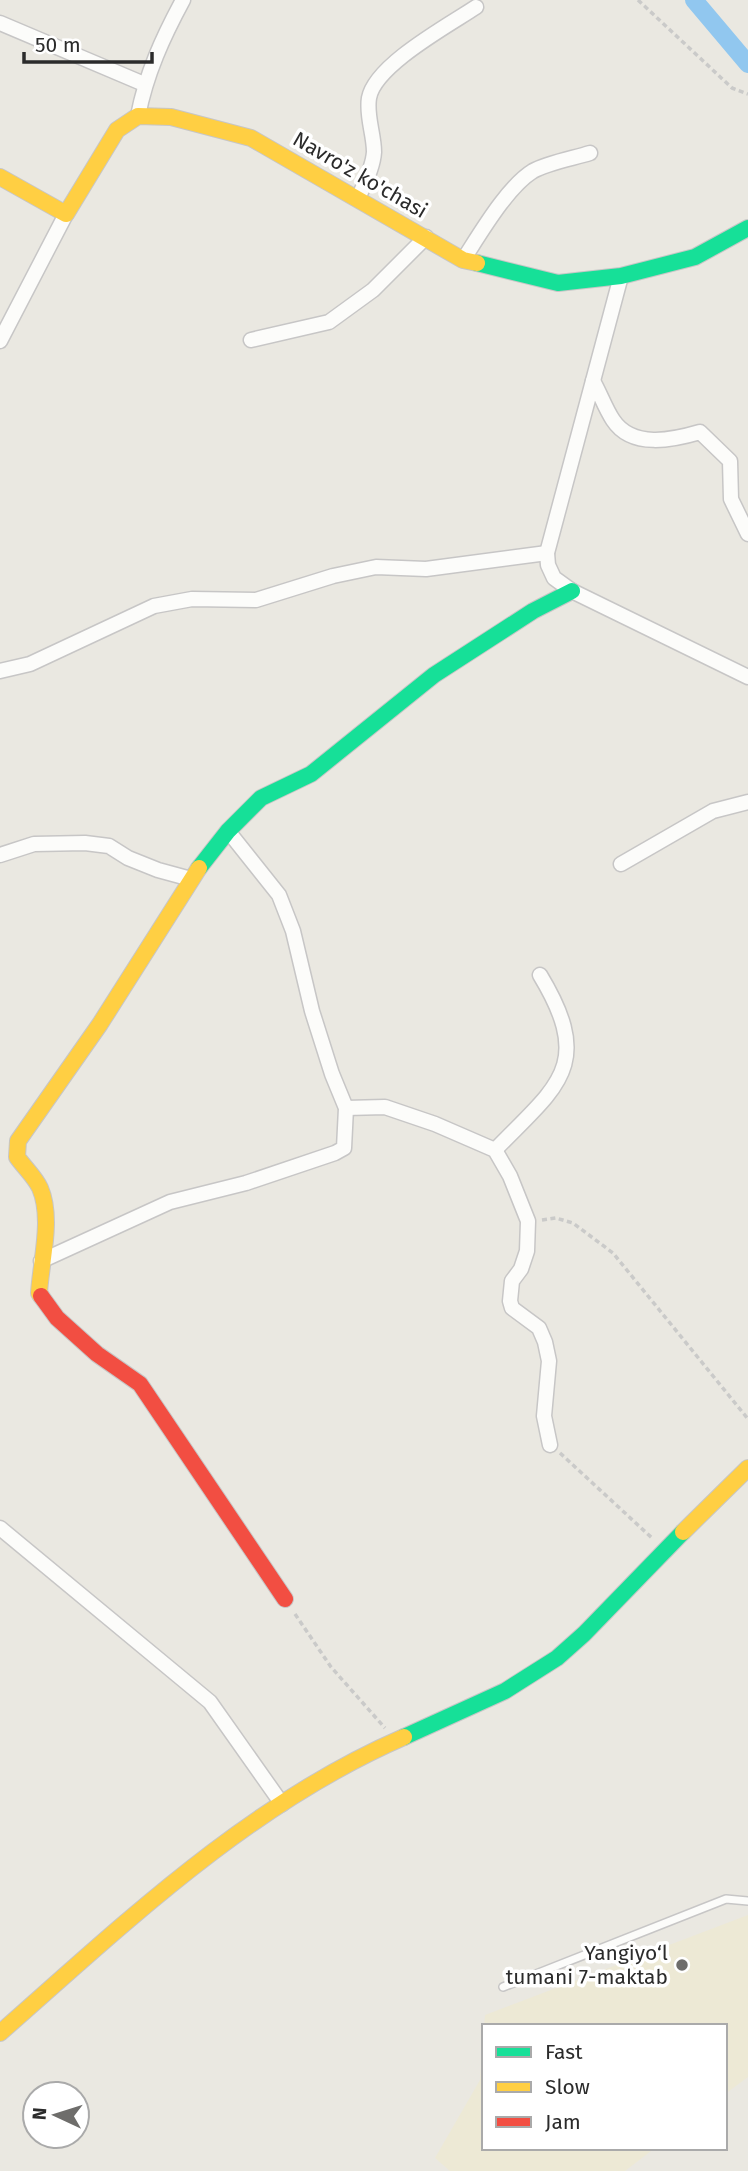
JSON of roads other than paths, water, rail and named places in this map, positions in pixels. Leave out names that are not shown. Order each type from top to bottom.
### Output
[{"type":"street","points":[[0,341],[65,214],[117,130],[138,116],[144,84],[183,0]]},
{"type":"street","points":[[358,199],[370,171],[374,152],[369,123],[369,96],[379,80],[402,55],[476,7]]},
{"type":"street","points":[[3,25],[144,84]]},
{"type":"street","name":"Navro'z ko'chasi","points":[[138,116],[171,117],[251,138],[463,260],[558,283],[621,276],[695,257],[748,228]]},
{"type":"street","points":[[463,260],[489,219],[513,189],[534,171],[590,153]]},
{"type":"street","points":[[0,177],[65,214]]},
{"type":"street","points":[[251,340],[329,322],[373,290],[426,237]]},
{"type":"street","points":[[621,276],[547,552],[548,565],[554,578],[572,591],[748,677]]},
{"type":"street","points":[[593,380],[614,422],[633,438],[673,440],[700,432],[730,461],[732,499],[748,534]]},
{"type":"street","points":[[0,671],[30,664],[154,606],[192,599],[256,600],[334,576],[376,567],[426,569],[547,552]]},
{"type":"street","points":[[285,1599],[140,1384],[97,1354],[57,1318],[39,1293],[47,1219],[40,1188],[17,1157],[18,1140],[100,1024],[191,879],[228,831],[261,798],[311,774],[434,676],[533,611],[572,591]]},
{"type":"street","points":[[621,864],[713,811],[748,802]]},
{"type":"street","points":[[41,1261],[170,1202],[246,1183],[344,1148],[346,1108],[316,1024],[293,931],[279,895],[228,831]]},
{"type":"street","points":[[0,855],[34,844],[85,843],[109,846],[128,858],[191,879]]},
{"type":"street","points":[[495,1150],[552,1092],[565,1063],[568,1047],[565,1031],[540,975]]},
{"type":"street","points":[[346,1108],[385,1107],[435,1124],[495,1150],[510,1176],[528,1221],[527,1251],[521,1269],[512,1281],[510,1301],[512,1308],[539,1328],[545,1342],[549,1361],[544,1416],[550,1445]]},
{"type":"street","points":[[0,2033],[156,1897],[218,1848],[282,1804],[337,1770],[396,1740],[516,1687],[559,1657],[748,1468]]},
{"type":"street","points":[[0,1528],[210,1702],[282,1804]]},
{"type":"lane","points":[[503,1987],[726,1899],[748,1901]]},
{"type":"waterway","points":[[694,0],[748,64]]},
{"type":"place","name":"Yangiyo‘l tumani 7-maktab","points":[[682,1965]]}]
